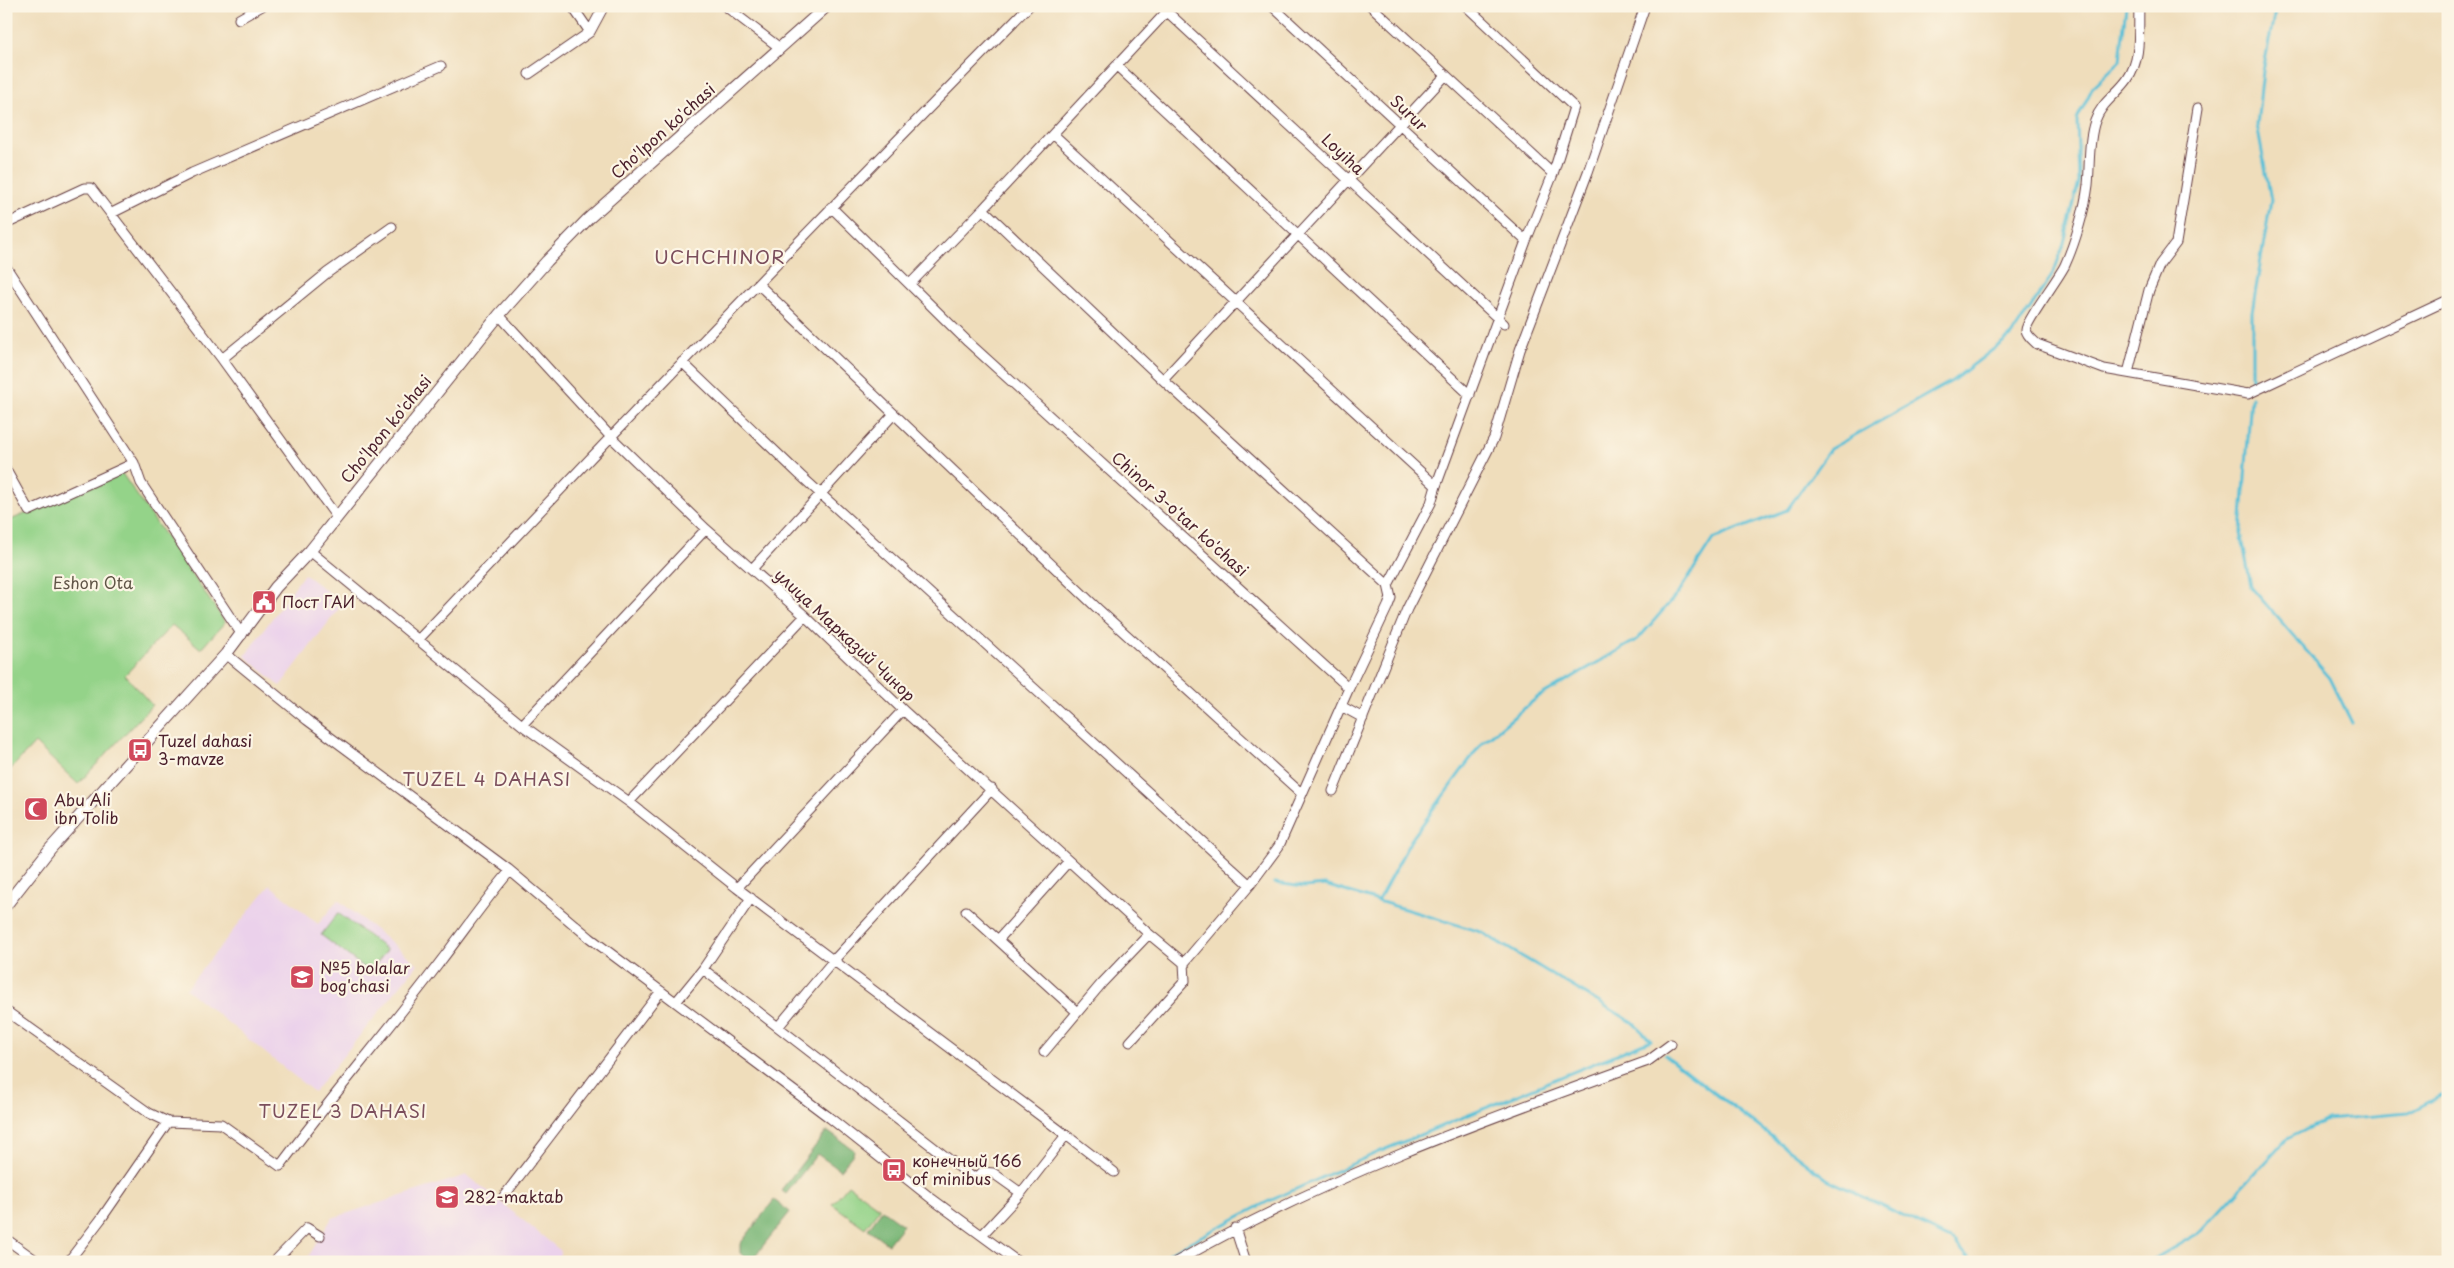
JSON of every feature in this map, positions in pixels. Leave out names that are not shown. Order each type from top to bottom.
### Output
[{"type":"main road","name":"Cho'lpon ko'chasi","points":[[6,905],[50,849],[242,635],[276,587],[310,550],[499,315],[547,260],[588,219],[827,6]]},
{"type":"street","points":[[239,19],[262,6]]},
{"type":"street","points":[[572,6],[590,32]]},
{"type":"street","points":[[529,74],[590,32],[604,6]]},
{"type":"street","points":[[725,6],[780,48]]},
{"type":"street","points":[[418,640],[610,436],[831,207],[1030,6]]},
{"type":"street","name":"Surur","points":[[1272,6],[1526,241]]},
{"type":"street","points":[[1370,6],[1553,174]]},
{"type":"street","points":[[1388,585],[1431,503],[1470,395],[1501,321],[1526,241],[1553,174],[1574,107],[1466,6]]},
{"type":"street","points":[[1333,791],[1407,609],[1494,438],[1520,350],[1588,172],[1645,6]]},
{"type":"street","points":[[2139,6],[2138,46],[2135,65],[2126,81],[2105,101],[2094,121],[2088,187],[2071,250],[2060,275],[2028,322],[2026,331],[2030,338],[2038,344],[2104,369],[2248,394],[2448,300]]},
{"type":"street","points":[[910,284],[1054,134],[1117,66],[1167,8]]},
{"type":"street","name":"Loyiha","points":[[1167,8],[1501,321]]},
{"type":"street","points":[[112,213],[192,173],[441,66]]},
{"type":"street","points":[[1117,66],[1470,395]]},
{"type":"street","points":[[1163,380],[1446,75]]},
{"type":"street","points":[[2128,373],[2149,290],[2160,264],[2176,243],[2198,108]]},
{"type":"street","points":[[1054,134],[1436,486]]},
{"type":"street","points":[[6,224],[84,188],[91,188],[222,359],[336,516]]},
{"type":"street","name":"Chinor 3-o'tar ko'chasi","points":[[831,207],[968,342],[1349,688]]},
{"type":"street","points":[[983,209],[1163,380],[1388,585],[1391,598],[1300,793],[1279,846],[1250,885],[1184,963],[1185,981],[1130,1042]]},
{"type":"street","points":[[222,359],[327,272],[392,227]]},
{"type":"street","points":[[6,267],[134,463],[140,483],[242,635]]},
{"type":"street","points":[[758,284],[893,415],[950,465],[1096,608],[1300,793]]},
{"type":"street","name":"улица Марказий Чинор","points":[[499,315],[610,436],[706,529],[805,616],[903,710],[992,789],[1149,934],[1184,963]]},
{"type":"street","points":[[682,362],[820,492],[1250,885]]},
{"type":"street","points":[[752,569],[820,492],[893,415]]},
{"type":"street","points":[[6,470],[29,510],[134,463]]},
{"type":"street","points":[[522,725],[706,529]]},
{"type":"street","points":[[310,550],[522,725],[629,802],[737,888],[1114,1172]]},
{"type":"street","points":[[629,802],[805,616]]},
{"type":"street","points":[[226,654],[307,720],[510,871],[590,938],[830,1118],[932,1199],[1018,1262]]},
{"type":"street","points":[[1341,706],[1363,718]]},
{"type":"street","points":[[737,888],[903,710]]},
{"type":"street","points":[[778,1027],[834,960],[992,789]]},
{"type":"street","points":[[998,940],[1069,861]]},
{"type":"street","points":[[6,1011],[149,1113],[168,1122],[220,1124],[280,1166],[321,1111],[441,961],[477,910],[510,871]]},
{"type":"street","points":[[676,1002],[703,969],[751,898]]},
{"type":"street","points":[[966,911],[1077,1012]]},
{"type":"street","points":[[1044,1052],[1077,1012],[1149,934]]},
{"type":"street","points":[[703,969],[972,1177],[975,1178],[983,1172],[993,1173],[1021,1193]]},
{"type":"street","points":[[504,1196],[661,992]]},
{"type":"street","points":[[1176,1262],[1235,1228],[1414,1149],[1648,1061],[1671,1044]]},
{"type":"street","points":[[68,1262],[101,1219],[168,1122]]},
{"type":"street","points":[[982,1235],[1069,1137]]},
{"type":"street","points":[[274,1262],[308,1228],[320,1236]]},
{"type":"street","points":[[1235,1228],[1246,1262]]},
{"type":"street","points":[[6,1239],[38,1262]]},
{"type":"shaded area","points":[[304,574],[343,603],[280,686],[245,656]]},
{"type":"shaded area","name":"№5 bolalar bog'chasi","points":[[270,885],[318,924],[338,900],[418,964],[314,1092],[186,989]]},
{"type":"shaded area","name":"282-maktab","points":[[467,1175],[561,1251],[558,1258],[564,1262],[305,1262],[332,1218]]},
{"type":"green space","name":"Eshon Ota","points":[[121,472],[225,622],[201,649],[172,625],[125,675],[152,705],[78,784],[35,743],[6,774],[6,522]]},
{"type":"green space","points":[[338,913],[387,950],[370,972],[321,935]]},
{"type":"green space","points":[[827,1131],[854,1150],[853,1154],[840,1170],[817,1154],[786,1194],[781,1190]]},
{"type":"green space","points":[[848,1185],[880,1208],[865,1228],[832,1204]]},
{"type":"green space","points":[[774,1200],[790,1212],[750,1262],[740,1253],[740,1244]]},
{"type":"green space","points":[[882,1210],[903,1225],[888,1244],[868,1229]]},
{"type":"waterway","points":[[1378,901],[1411,840],[1481,744],[1538,697],[1638,639],[1679,592],[1713,539],[1787,510],[1830,449],[1952,381],[2012,335],[2053,274],[2063,247],[2079,181],[2077,119],[2093,87],[2120,61],[2126,6]]},
{"type":"waterway","points":[[2252,385],[2252,312],[2271,200],[2257,125],[2263,71],[2276,6]]},
{"type":"waterway","points":[[2251,397],[2241,532],[2251,587],[2330,678],[2352,723]]},
{"type":"waterway","points":[[1157,1262],[1169,1253],[1267,1202],[1381,1151],[1651,1040],[1632,1022],[1481,932],[1325,885],[1304,887],[1275,883]]},
{"type":"waterway","points":[[1665,1055],[1827,1179],[1954,1241],[1972,1262]]},
{"type":"waterway","points":[[2149,1262],[2202,1231],[2285,1140],[2326,1120],[2408,1113],[2448,1092]]},
{"type":"place","name":"Пост ГАИ","points":[[264,602]]},
{"type":"place","name":"Tuzel dahasi 3-mavze","points":[[140,750]]},
{"type":"place","name":"Abu Ali ibn Tolib","points":[[36,809]]},
{"type":"place","name":"№5 bolalar bog'chasi","points":[[302,977]]},
{"type":"place","name":"конечный 166 of minibus","points":[[894,1170]]},
{"type":"place","name":"282-maktab","points":[[447,1197]]},
{"type":"district","name":"UCHCHINOR","points":[[720,257]]},
{"type":"district","name":"TUZEL 4 DAHASI","points":[[487,780]]},
{"type":"district","name":"TUZEL 3 DAHASI","points":[[343,1112]]}]
